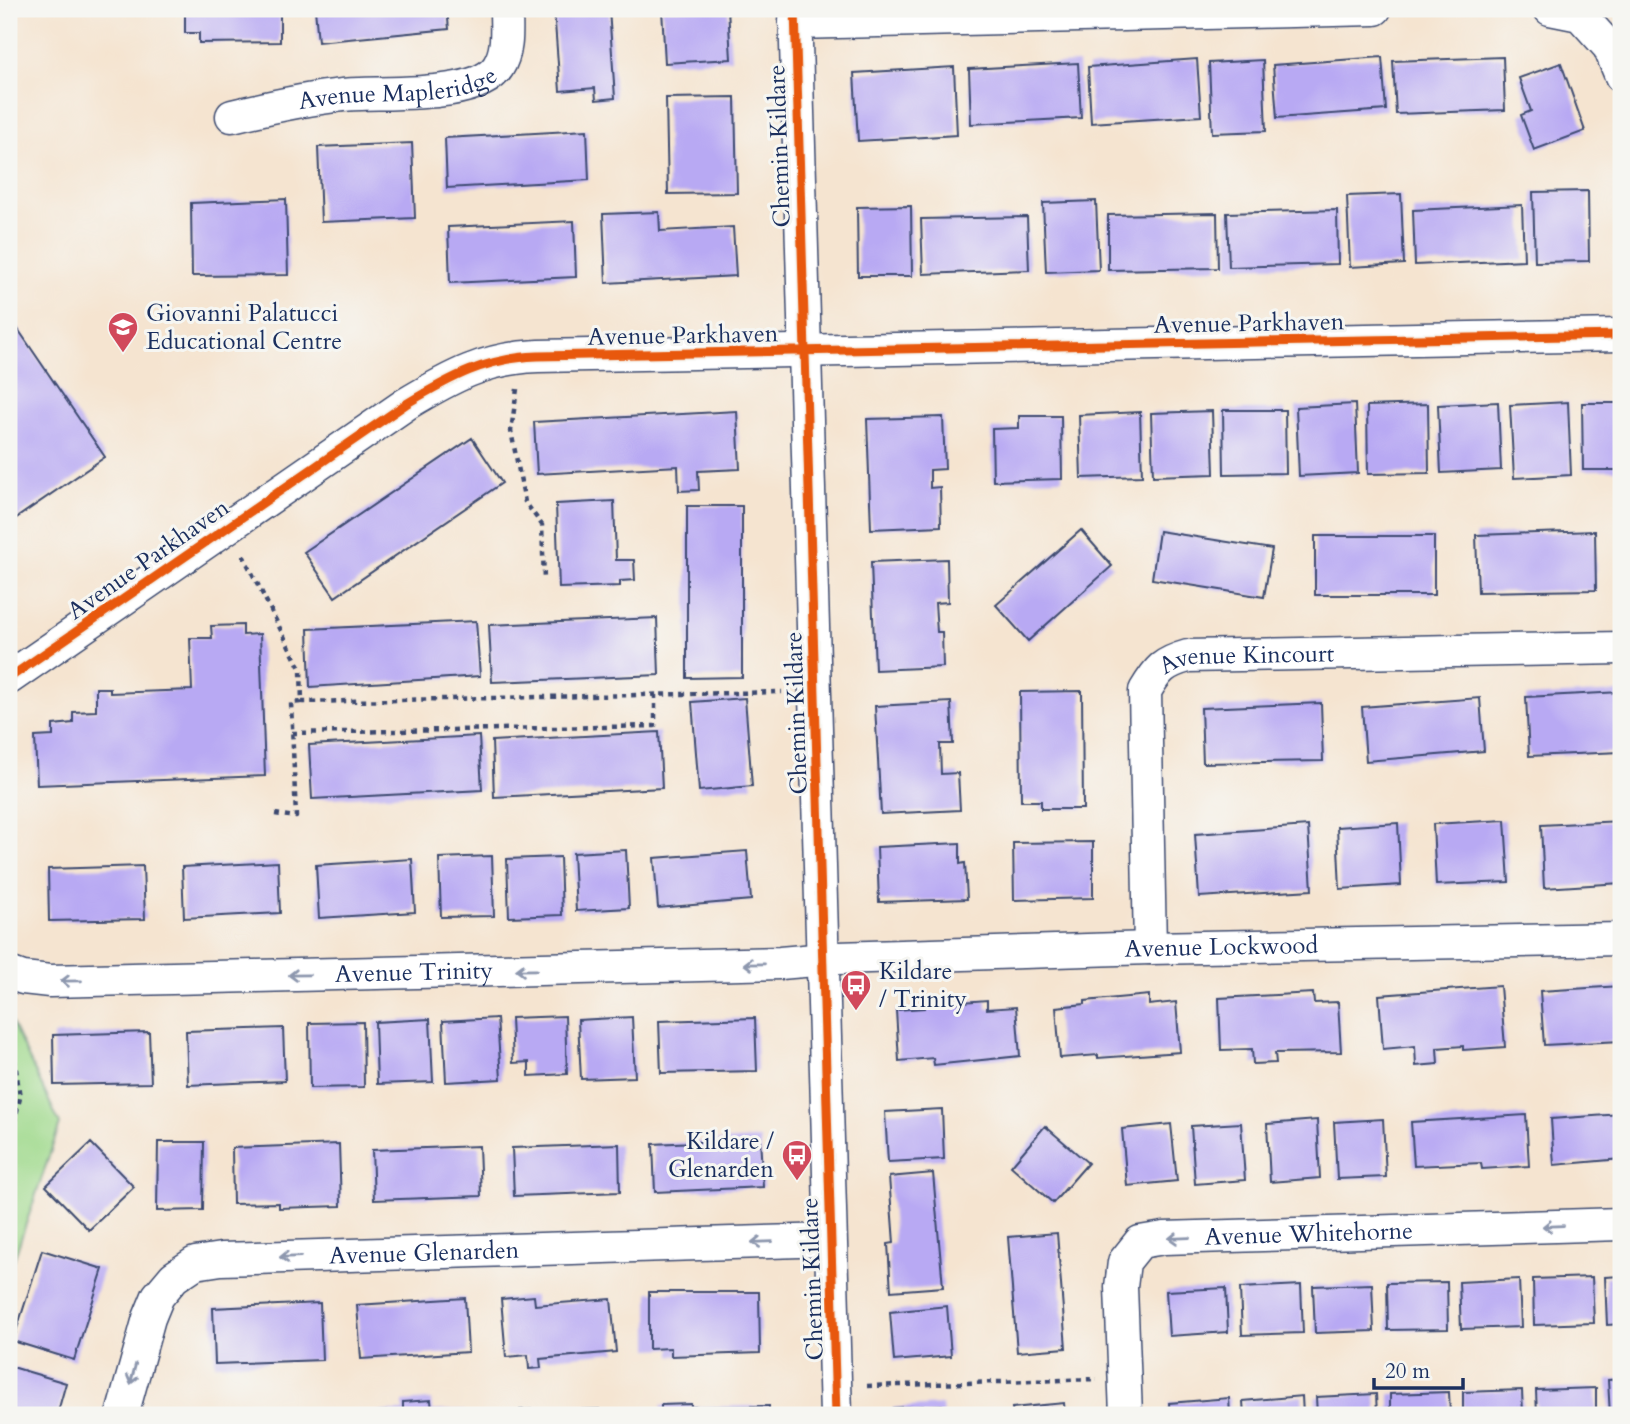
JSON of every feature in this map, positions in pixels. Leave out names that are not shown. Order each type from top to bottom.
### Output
[{"type":"street","name":"Avenue Mapleridge","points":[[232,116],[292,102],[346,94],[439,91],[476,84],[498,68],[507,42],[506,9]]},
{"type":"street","points":[[795,16],[1375,9]]},
{"type":"street","points":[[1550,9],[1580,15],[1609,47],[1621,76]]},
{"type":"street","name":"Chemin Kildare","points":[[795,16],[836,1415]]},
{"type":"street","name":"Avenue Parkhaven","points":[[9,678],[406,404],[468,369],[494,361],[522,357],[1621,335]]},
{"type":"street","name":"Avenue Kincourt","points":[[1150,948],[1145,691],[1156,672],[1168,662],[1188,656],[1233,654],[1621,648]]},
{"type":"street","name":"Avenue Lockwood","points":[[822,959],[1150,948],[1621,939]]},
{"type":"street","name":"Avenue Trinity","points":[[11,974],[50,981],[780,963],[822,959]]},
{"type":"street","name":"Avenue Whitehorne","points":[[1126,1415],[1113,1379],[1124,1262],[1140,1242],[1178,1238],[1621,1224]]},
{"type":"street","name":"Avenue Glenarden","points":[[122,1415],[149,1318],[158,1296],[174,1277],[195,1263],[221,1259],[830,1240]]},
{"type":"path","points":[[522,357],[511,431],[525,502],[542,524],[544,580]]},
{"type":"path","points":[[243,555],[301,670],[302,702]]},
{"type":"path","points":[[262,593],[269,589]]},
{"type":"path","points":[[275,814],[296,817],[291,703],[782,692]]},
{"type":"path","points":[[292,733],[655,726],[655,695]]},
{"type":"path","points":[[9,1019],[20,1098],[9,1144]]},
{"type":"path","points":[[867,1385],[1113,1379]]},
{"type":"green space","points":[[9,1017],[60,1124],[9,1274]]},
{"type":"building","points":[[185,9],[280,9],[280,42],[199,43],[199,33],[185,33]]},
{"type":"building","points":[[315,9],[447,9],[449,29],[318,42]]},
{"type":"building","points":[[554,9],[609,9],[615,98],[596,100],[595,88],[560,91]]},
{"type":"building","points":[[662,9],[728,9],[731,59],[665,63]]},
{"type":"building","points":[[1382,57],[1386,110],[1277,118],[1273,65]]},
{"type":"building","points":[[1503,57],[1505,110],[1396,114],[1393,61]]},
{"type":"building","points":[[1197,59],[1201,116],[1091,123],[1088,67]]},
{"type":"building","points":[[1263,60],[1266,131],[1212,133],[1209,63]]},
{"type":"building","points":[[1078,63],[1081,118],[971,124],[969,69]]},
{"type":"building","points":[[1561,63],[1585,131],[1534,150],[1521,115],[1531,111],[1519,78]]},
{"type":"building","points":[[954,67],[957,135],[858,141],[854,73]]},
{"type":"building","points":[[735,97],[737,193],[668,194],[666,98]]},
{"type":"building","points":[[587,130],[589,180],[447,188],[445,138]]},
{"type":"building","points":[[412,143],[415,218],[321,222],[318,147]]},
{"type":"building","points":[[1588,191],[1589,261],[1535,262],[1533,192]]},
{"type":"building","points":[[1401,194],[1404,264],[1350,267],[1347,196]]},
{"type":"building","points":[[286,199],[288,275],[192,276],[191,203]]},
{"type":"building","points":[[1096,201],[1099,270],[1046,272],[1043,203]]},
{"type":"building","points":[[1522,205],[1524,260],[1415,265],[1413,210]]},
{"type":"building","points":[[911,206],[912,276],[858,276],[857,207]]},
{"type":"building","points":[[1337,210],[1338,264],[1229,267],[1227,213]]},
{"type":"building","points":[[659,212],[660,231],[733,227],[736,276],[606,283],[603,214]]},
{"type":"building","points":[[1217,213],[1218,268],[1108,270],[1108,215]]},
{"type":"building","points":[[1027,217],[1029,270],[923,274],[921,219]]},
{"type":"building","points":[[574,221],[576,277],[450,283],[448,227]]},
{"type":"building","points":[[9,316],[105,457],[9,523]]},
{"type":"building","points":[[1498,402],[1501,470],[1441,473],[1438,405]]},
{"type":"building","points":[[1568,402],[1571,475],[1514,478],[1510,405]]},
{"type":"building","points":[[1582,403],[1621,403],[1621,470],[1583,470]]},
{"type":"building","points":[[1355,404],[1358,473],[1299,476],[1296,407]]},
{"type":"building","points":[[1428,404],[1429,473],[1368,474],[1367,406]]},
{"type":"building","points":[[1223,410],[1285,410],[1286,473],[1224,474]]},
{"type":"building","points":[[737,411],[740,469],[698,471],[699,490],[679,491],[678,466],[537,474],[534,422]]},
{"type":"building","points":[[1212,411],[1214,474],[1153,476],[1151,413]]},
{"type":"building","points":[[1140,412],[1142,476],[1081,478],[1079,415]]},
{"type":"building","points":[[1019,416],[1061,416],[1062,479],[993,481],[992,429],[1019,428]]},
{"type":"building","points":[[943,417],[945,469],[930,470],[930,488],[940,487],[941,526],[871,529],[867,419]]},
{"type":"building","points":[[472,438],[502,483],[335,597],[304,552]]},
{"type":"building","points":[[614,501],[616,560],[634,560],[635,580],[620,581],[620,586],[559,588],[556,504]]},
{"type":"building","points":[[687,506],[742,506],[742,677],[687,678]]},
{"type":"building","points":[[1081,530],[1112,566],[1028,641],[996,605]]},
{"type":"building","points":[[1159,531],[1272,549],[1264,597],[1152,579]]},
{"type":"building","points":[[1595,531],[1596,590],[1478,592],[1476,535]]},
{"type":"building","points":[[1315,536],[1434,536],[1434,595],[1315,595]]},
{"type":"building","points":[[947,559],[948,602],[935,603],[937,632],[942,632],[943,667],[875,670],[871,562]]},
{"type":"building","points":[[657,618],[659,675],[492,682],[489,625]]},
{"type":"building","points":[[476,621],[480,676],[310,687],[308,629]]},
{"type":"building","points":[[243,625],[243,635],[260,634],[265,776],[37,785],[35,737],[53,736],[53,725],[73,723],[73,712],[96,711],[96,688],[110,688],[110,693],[192,690],[190,638],[212,638],[211,626]]},
{"type":"building","points":[[1082,691],[1083,809],[1041,809],[1041,801],[1021,801],[1020,692]]},
{"type":"building","points":[[1621,692],[1621,752],[1529,756],[1526,697]]},
{"type":"building","points":[[745,698],[752,786],[699,791],[692,702]]},
{"type":"building","points":[[1480,698],[1484,751],[1366,761],[1362,707]]},
{"type":"building","points":[[951,702],[953,744],[940,744],[941,774],[958,773],[960,810],[881,814],[875,706]]},
{"type":"building","points":[[1321,703],[1323,761],[1203,763],[1201,708]]},
{"type":"building","points":[[659,732],[662,788],[494,797],[492,741]]},
{"type":"building","points":[[479,736],[482,790],[312,799],[309,745]]},
{"type":"building","points":[[1505,820],[1509,882],[1436,885],[1433,824]]},
{"type":"building","points":[[1621,821],[1621,883],[1544,888],[1541,825]]},
{"type":"building","points":[[1398,823],[1401,885],[1340,889],[1337,827]]},
{"type":"building","points":[[1308,826],[1312,890],[1199,897],[1195,834]]},
{"type":"building","points":[[1093,842],[1093,898],[1014,900],[1013,843]]},
{"type":"building","points":[[960,843],[960,864],[965,863],[967,899],[879,902],[877,847]]},
{"type":"building","points":[[626,850],[629,908],[576,911],[573,853]]},
{"type":"building","points":[[747,851],[751,900],[658,908],[654,858]]},
{"type":"building","points":[[492,856],[494,916],[441,917],[439,858]]},
{"type":"building","points":[[560,857],[562,915],[509,917],[507,859]]},
{"type":"building","points":[[412,859],[415,912],[319,918],[316,865]]},
{"type":"building","points":[[278,862],[280,913],[184,918],[182,867]]},
{"type":"building","points":[[143,866],[145,919],[49,921],[48,869]]},
{"type":"building","points":[[1500,986],[1505,1047],[1463,1050],[1463,1046],[1437,1048],[1438,1064],[1416,1066],[1415,1046],[1383,1049],[1379,995]]},
{"type":"building","points":[[1621,986],[1621,1041],[1544,1045],[1540,991]]},
{"type":"building","points":[[1313,993],[1314,1003],[1338,1002],[1341,1052],[1275,1053],[1276,1063],[1253,1064],[1252,1049],[1221,1050],[1219,998]]},
{"type":"building","points":[[1149,995],[1149,1005],[1176,1002],[1180,1052],[1060,1058],[1056,1007],[1085,1004],[1085,1001]]},
{"type":"building","points":[[987,1000],[987,1009],[1016,1007],[1020,1056],[934,1065],[933,1058],[899,1061],[896,1010]]},
{"type":"building","points":[[565,1016],[567,1074],[529,1076],[529,1062],[513,1063],[511,1018]]},
{"type":"building","points":[[632,1017],[635,1077],[581,1079],[578,1020]]},
{"type":"building","points":[[497,1018],[501,1079],[446,1082],[443,1021]]},
{"type":"building","points":[[755,1018],[757,1071],[661,1073],[659,1021]]},
{"type":"building","points":[[430,1019],[433,1082],[377,1084],[375,1022]]},
{"type":"building","points":[[363,1022],[364,1087],[310,1088],[309,1023]]},
{"type":"building","points":[[283,1028],[285,1081],[188,1085],[186,1031]]},
{"type":"building","points":[[149,1032],[151,1083],[54,1085],[53,1035]]},
{"type":"building","points":[[942,1109],[944,1159],[888,1162],[885,1112]]},
{"type":"building","points":[[1621,1114],[1621,1159],[1554,1165],[1551,1119]]},
{"type":"building","points":[[1526,1115],[1529,1166],[1482,1169],[1481,1163],[1414,1166],[1411,1122]]},
{"type":"building","points":[[1383,1119],[1386,1177],[1337,1179],[1334,1122]]},
{"type":"building","points":[[1317,1120],[1320,1178],[1270,1182],[1267,1124]]},
{"type":"building","points":[[1241,1123],[1245,1180],[1195,1184],[1191,1126]]},
{"type":"building","points":[[1171,1124],[1177,1181],[1127,1186],[1122,1129]]},
{"type":"building","points":[[1045,1126],[1088,1163],[1053,1203],[1011,1166]]},
{"type":"building","points":[[760,1139],[763,1187],[655,1192],[653,1144]]},
{"type":"building","points":[[158,1142],[204,1142],[203,1210],[157,1211]]},
{"type":"building","points":[[91,1143],[134,1187],[89,1230],[46,1186]]},
{"type":"building","points":[[339,1144],[341,1206],[279,1208],[279,1203],[233,1204],[232,1148]]},
{"type":"building","points":[[619,1144],[620,1192],[514,1196],[512,1148]]},
{"type":"building","points":[[479,1146],[481,1196],[374,1200],[372,1150]]},
{"type":"building","points":[[933,1173],[943,1287],[891,1291],[888,1244],[894,1243],[889,1177]]},
{"type":"building","points":[[1057,1233],[1066,1348],[1017,1352],[1008,1237]]},
{"type":"building","points":[[42,1250],[103,1269],[74,1360],[13,1341]]},
{"type":"building","points":[[1621,1276],[1621,1324],[1607,1325],[1605,1277]]},
{"type":"building","points":[[1592,1277],[1594,1323],[1534,1325],[1533,1279]]},
{"type":"building","points":[[1519,1279],[1521,1327],[1461,1329],[1459,1282]]},
{"type":"building","points":[[1447,1282],[1448,1329],[1388,1330],[1387,1283]]},
{"type":"building","points":[[1372,1284],[1374,1331],[1315,1333],[1313,1286]]},
{"type":"building","points":[[1301,1285],[1303,1333],[1242,1335],[1240,1288]]},
{"type":"building","points":[[1226,1288],[1228,1332],[1169,1336],[1166,1291]]},
{"type":"building","points":[[649,1292],[759,1292],[760,1353],[671,1356],[671,1348],[649,1349]]},
{"type":"building","points":[[534,1296],[535,1305],[611,1299],[616,1352],[540,1359],[541,1368],[529,1369],[528,1355],[506,1357],[501,1299]]},
{"type":"building","points":[[465,1298],[468,1352],[361,1359],[357,1305]]},
{"type":"building","points":[[320,1303],[322,1360],[215,1364],[213,1308]]},
{"type":"building","points":[[947,1306],[951,1356],[894,1361],[890,1312]]},
{"type":"building","points":[[9,1366],[66,1383],[57,1415],[9,1415]]},
{"type":"building","points":[[1621,1379],[1621,1415],[1610,1415],[1608,1380]]},
{"type":"building","points":[[1596,1388],[1596,1415],[1537,1415],[1536,1390]]},
{"type":"building","points":[[1522,1390],[1523,1415],[1463,1415],[1463,1392]]},
{"type":"building","points":[[1449,1392],[1450,1415],[1390,1415],[1390,1394]]},
{"type":"building","points":[[1376,1394],[1377,1415],[1317,1415],[1316,1397]]},
{"type":"building","points":[[1302,1396],[1303,1415],[1244,1415],[1243,1401]]},
{"type":"building","points":[[1229,1398],[1230,1415],[1170,1415],[1169,1403]]},
{"type":"building","points":[[431,1400],[432,1411],[464,1410],[465,1415],[377,1415],[377,1412],[403,1411],[403,1402]]},
{"type":"building","points":[[1064,1403],[1065,1415],[1013,1415],[1012,1408]]},
{"type":"building","points":[[691,1404],[691,1407],[769,1406],[769,1415],[661,1415],[661,1405]]},
{"type":"building","points":[[942,1405],[943,1415],[894,1415],[893,1408]]},
{"type":"building","points":[[520,1410],[626,1411],[627,1415],[520,1415]]},
{"type":"cycle path","points":[[795,9],[836,1415]]},
{"type":"cycle path","points":[[9,678],[406,404],[454,377],[501,361],[538,356],[1621,335]]},
{"type":"place","name":"Giovanni Palatucci Educational Centre","points":[[123,354]]},
{"type":"place","name":"Kildare / Trinity","points":[[856,1012]]},
{"type":"place","name":"Kildare / Glenarden","points":[[797,1182]]}]
